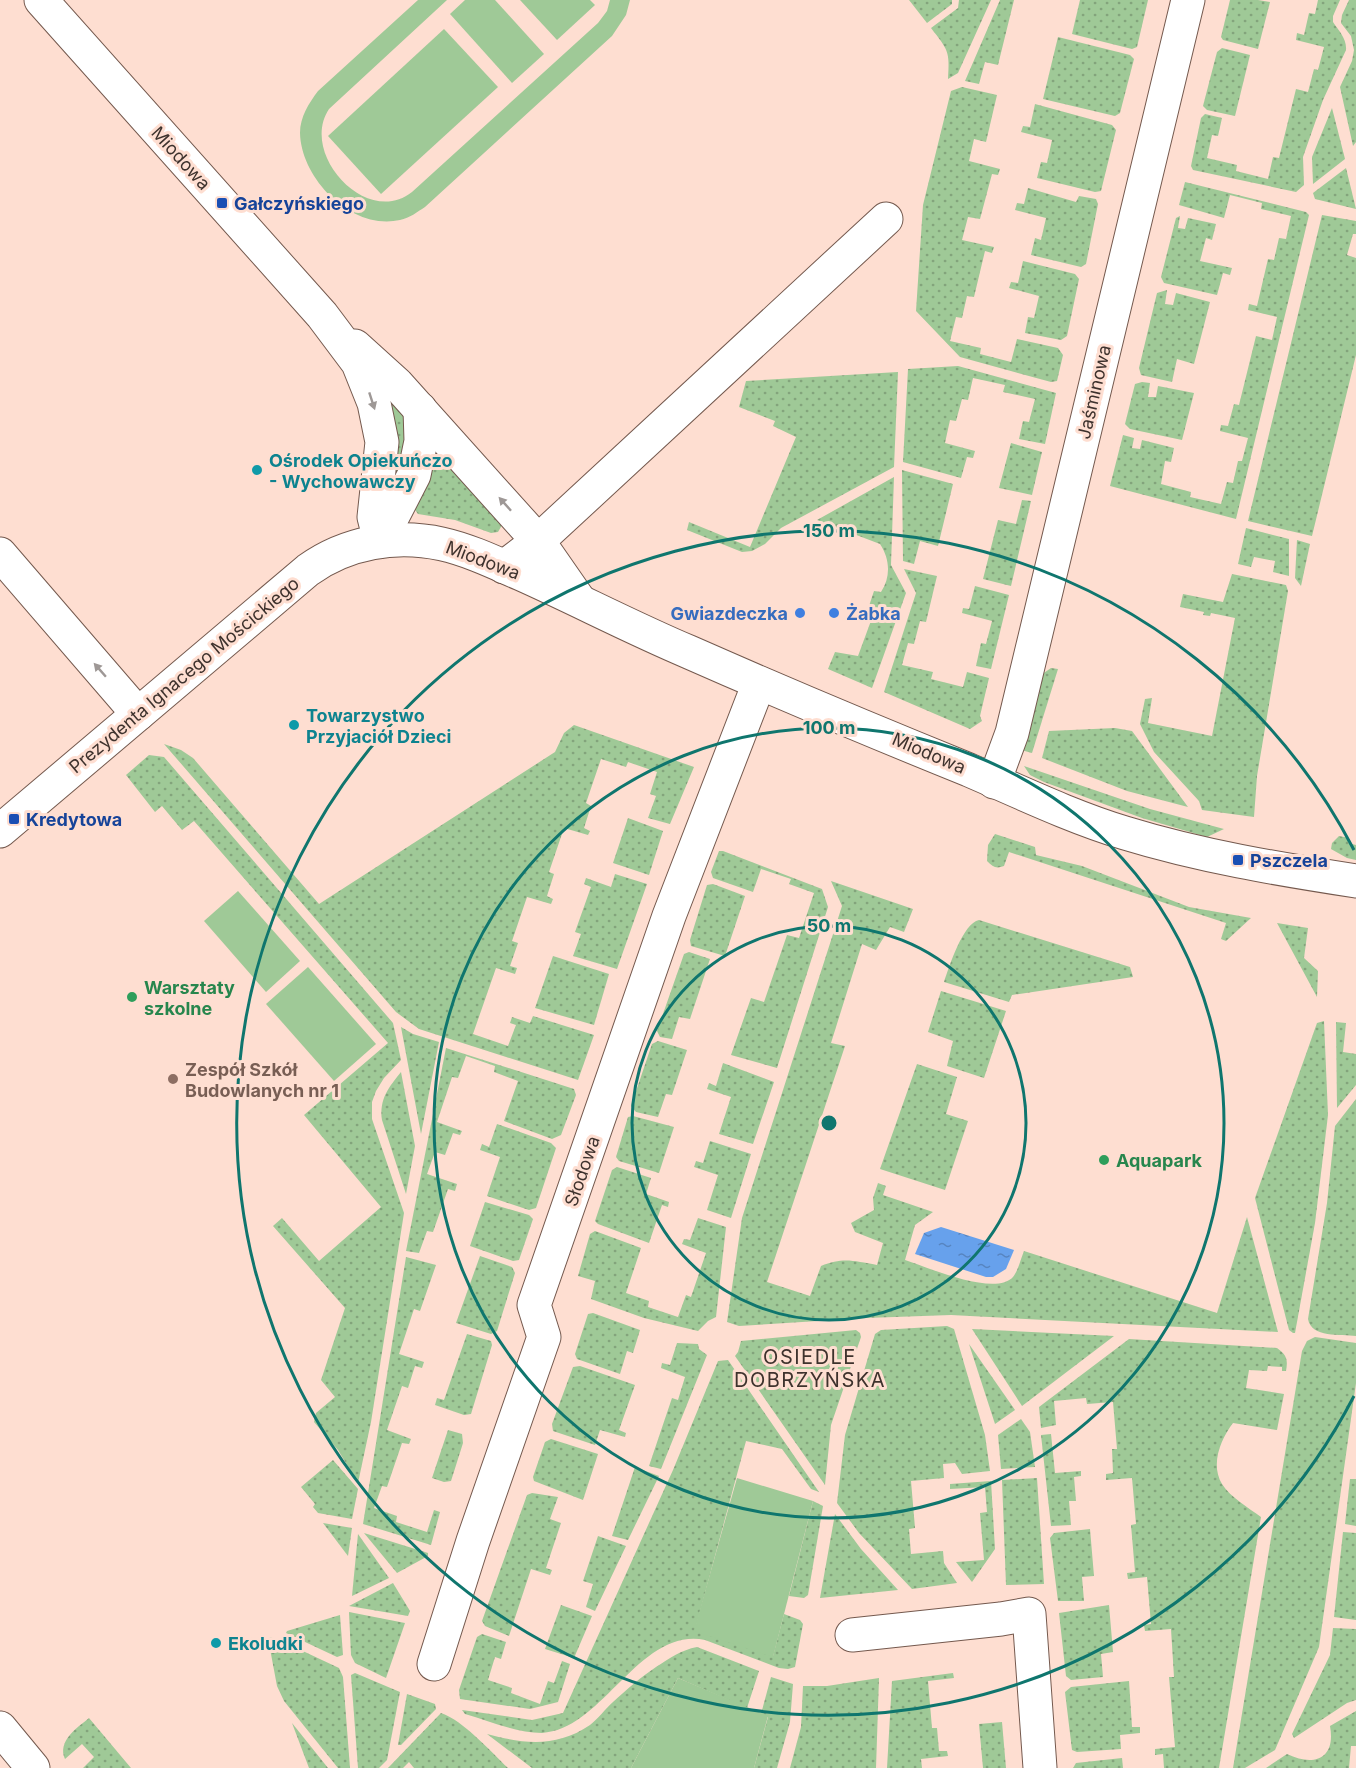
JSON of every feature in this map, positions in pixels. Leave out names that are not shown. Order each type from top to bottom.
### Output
[{"type":"street","name":"Miodowa","points":[[41,0],[322,315]]},
{"type":"street","name":"Jaśminowa","points":[[994,782],[1012,733],[1188,0]]},
{"type":"street","points":[[504,567],[538,541],[886,219]]},
{"type":"street","points":[[322,315],[397,384],[420,409],[538,541],[579,600]]},
{"type":"street","points":[[322,315],[358,363],[374,403],[382,442],[374,517],[380,541]]},
{"type":"street","points":[[380,541],[397,512],[416,467],[421,441],[420,409]]},
{"type":"street","name":"Miodowa","points":[[380,541],[443,544],[504,567],[759,683],[994,782],[1122,832],[1214,856],[1356,881]]},
{"type":"street","name":"Prezydenta Ignacego Mościckiego","points":[[0,831],[308,570],[335,554],[380,541]]},
{"type":"street","points":[[0,554],[138,714]]},
{"type":"street","name":"Słodowa","points":[[434,1664],[472,1541],[544,1337],[534,1305],[669,916],[759,683]]},
{"type":"street","points":[[852,1635],[1029,1614],[1040,1768]]},
{"type":"street","points":[[0,1728],[33,1768]]},
{"type":"green space","points":[[418,0],[447,0],[329,109],[322,127],[323,146],[330,165],[342,181],[358,193],[376,201],[394,201],[412,192],[598,23],[607,11],[610,0],[630,0],[626,15],[612,36],[425,207],[400,220],[382,221],[364,218],[332,198],[319,184],[309,168],[303,150],[300,127],[311,100],[318,91]]},
{"type":"green space","points":[[465,0],[495,0],[544,54],[512,83],[450,14]]},
{"type":"green space","points":[[520,0],[590,0],[595,5],[557,40]]},
{"type":"green space","points":[[909,0],[952,0],[952,4],[927,23]]},
{"type":"green space","points":[[959,0],[991,0],[958,73],[948,79],[947,51],[931,28],[958,8]]},
{"type":"green space","points":[[1000,0],[1014,0],[998,65],[985,62],[979,84],[965,81]]},
{"type":"green space","points":[[1080,0],[1148,0],[1137,47],[1132,49],[1072,34]]},
{"type":"green space","points":[[1230,0],[1270,2],[1258,49],[1223,40],[1221,37]]},
{"type":"green space","points":[[1318,0],[1340,0],[1333,16],[1333,22],[1344,39],[1346,50],[1323,100],[1303,157],[1304,185],[1296,192],[1193,170],[1191,166],[1201,118],[1205,114],[1222,118],[1218,136],[1212,135],[1207,158],[1237,165],[1236,171],[1268,179],[1273,157],[1279,158],[1296,89],[1308,92],[1314,69],[1318,70],[1324,47],[1296,40],[1297,33],[1304,35],[1309,13],[1315,14]]},
{"type":"green space","points":[[1349,0],[1356,0],[1356,142],[1353,146],[1340,87],[1352,61],[1354,50],[1351,36],[1341,23]]},
{"type":"green space","points":[[444,29],[498,87],[381,194],[328,136]]},
{"type":"green space","points":[[1058,37],[1130,55],[1134,59],[1120,113],[1115,116],[1043,99]]},
{"type":"green space","points":[[1222,48],[1250,55],[1235,116],[1207,110],[1203,106],[1217,52]]},
{"type":"green space","points":[[962,87],[997,95],[986,142],[974,139],[969,161],[1000,169],[998,175],[992,174],[980,219],[968,217],[962,240],[994,247],[992,253],[985,251],[974,297],[967,296],[962,318],[956,317],[950,341],[981,348],[980,354],[1011,362],[1017,339],[1058,348],[1063,355],[1057,381],[1051,382],[960,357],[916,311],[923,205],[951,91]]},
{"type":"green space","points":[[1035,104],[1112,125],[1116,130],[1101,191],[1095,192],[1037,178],[1041,162],[1047,163],[1052,140],[1021,132],[1023,126],[1030,127]]},
{"type":"green space","points":[[1332,108],[1345,159],[1313,184],[1312,157]]},
{"type":"green space","points":[[1346,168],[1356,209],[1315,199],[1313,193]]},
{"type":"green space","points":[[1185,182],[1306,212],[1309,215],[1236,519],[1110,486],[1123,435],[1134,438],[1132,448],[1140,449],[1142,440],[1174,448],[1171,462],[1165,461],[1161,484],[1191,492],[1190,497],[1221,504],[1227,482],[1233,483],[1238,461],[1242,461],[1248,438],[1220,431],[1221,425],[1228,426],[1234,404],[1239,405],[1256,336],[1272,340],[1277,317],[1248,310],[1249,304],[1257,306],[1268,259],[1274,260],[1279,238],[1286,239],[1291,216],[1261,209],[1262,203],[1230,195],[1224,218],[1179,205]]},
{"type":"green space","points":[[1028,188],[1076,202],[1079,196],[1096,199],[1098,204],[1086,264],[1081,267],[1031,255],[1035,238],[1041,240],[1046,218],[1015,210],[1017,203],[1024,204]]},
{"type":"green space","points":[[1322,215],[1356,221],[1356,234],[1353,234],[1347,255],[1356,258],[1356,355],[1312,536],[1248,521]]},
{"type":"green space","points":[[1180,216],[1178,228],[1185,229],[1188,218],[1216,224],[1212,240],[1206,238],[1200,261],[1232,268],[1230,275],[1223,273],[1217,295],[1164,283],[1161,277],[1176,218]]},
{"type":"green space","points":[[1023,261],[1075,274],[1079,279],[1067,336],[1061,340],[1025,333],[1028,317],[1034,318],[1039,296],[1009,288],[1011,282],[1018,283]]},
{"type":"green space","points":[[1167,290],[1165,304],[1173,305],[1176,293],[1210,302],[1194,364],[1177,359],[1172,382],[1141,375],[1139,368],[1157,293]]},
{"type":"green space","points":[[958,366],[1056,393],[1045,444],[1019,439],[1023,421],[1029,422],[1035,399],[1003,392],[1005,385],[973,378],[968,400],[962,399],[956,421],[950,420],[945,443],[975,451],[973,458],[967,457],[961,478],[903,462],[908,369]]},
{"type":"green space","points":[[898,372],[894,467],[781,528],[765,544],[752,551],[742,552],[687,530],[689,522],[750,547],[796,437],[773,426],[775,421],[739,407],[746,381]]},
{"type":"green space","points":[[1150,383],[1148,397],[1156,397],[1158,386],[1194,393],[1182,440],[1130,429],[1125,424],[1135,384]]},
{"type":"green space","points":[[392,396],[407,427],[407,443],[396,475],[390,471],[388,405]]},
{"type":"green space","points":[[1011,443],[1042,452],[1032,495],[999,488]]},
{"type":"green space","points":[[433,444],[502,525],[498,532],[491,533],[455,520],[418,514],[413,507]]},
{"type":"green space","points":[[902,470],[953,484],[938,546],[920,541],[914,564],[903,561]]},
{"type":"green space","points":[[894,477],[891,565],[906,593],[872,688],[828,669],[835,652],[858,656],[872,618],[866,615],[874,591],[881,592],[888,574],[886,556],[880,544],[817,520]]},
{"type":"green space","points":[[1022,500],[1031,501],[1011,586],[983,579],[998,520],[1016,524]]},
{"type":"green space","points":[[1246,528],[1289,539],[1289,576],[1273,572],[1275,561],[1254,557],[1251,567],[1238,564]]},
{"type":"green space","points":[[1297,540],[1310,544],[1301,586],[1295,578]]},
{"type":"green space","points":[[904,569],[937,576],[926,622],[920,621],[914,644],[908,643],[902,665],[933,672],[931,679],[963,687],[967,672],[989,678],[980,716],[982,721],[970,729],[884,692],[916,593]]},
{"type":"green space","points":[[1232,574],[1286,585],[1288,591],[1257,776],[1254,817],[1202,810],[1199,801],[1154,752],[1140,724],[1145,699],[1152,698],[1148,723],[1212,736],[1235,618],[1211,613],[1210,616],[1203,615],[1204,612],[1180,607],[1183,594],[1223,602]]},
{"type":"green space","points":[[975,586],[1009,595],[991,669],[976,666],[981,643],[986,644],[992,621],[962,613],[963,608],[969,609]]},
{"type":"green space","points":[[1051,668],[1058,669],[1032,753],[1021,750],[1038,677]]},
{"type":"green space","points":[[574,725],[694,767],[670,824],[648,818],[656,796],[650,794],[657,772],[628,762],[626,767],[601,759],[586,803],[591,806],[584,828],[590,831],[588,835],[564,828],[549,872],[554,874],[547,896],[553,899],[551,904],[527,897],[512,941],[518,943],[510,966],[517,968],[515,974],[496,968],[473,1034],[508,1046],[516,1025],[510,1023],[512,1017],[530,1023],[533,1016],[594,1035],[578,1080],[419,1029],[396,1012],[164,744],[181,750],[193,758],[319,904],[555,752],[564,733]]},
{"type":"green space","points":[[1115,728],[1132,731],[1188,807],[1127,791],[1042,758],[1049,731]]},
{"type":"green space","points":[[149,755],[164,757],[393,1023],[401,1060],[384,1078],[376,1091],[372,1102],[372,1119],[404,1213],[371,1422],[358,1483],[338,1450],[314,1422],[316,1413],[335,1397],[321,1380],[345,1308],[273,1226],[282,1218],[319,1261],[381,1207],[304,1115],[388,1043],[194,821],[182,830],[162,806],[155,812],[126,775]]},
{"type":"green space","points":[[1024,766],[1150,809],[1224,829],[1207,837],[1142,818],[1044,782],[1030,775]]},
{"type":"green space","points":[[628,818],[663,831],[649,875],[613,863]]},
{"type":"green space","points":[[995,834],[1035,847],[1036,855],[1082,866],[1189,907],[1251,918],[1226,941],[1221,939],[1226,923],[1009,852],[1004,866],[995,867],[987,861],[988,845]]},
{"type":"green space","points":[[1339,836],[1349,838],[1348,843],[1356,845],[1356,860],[1331,849],[1332,843]]},
{"type":"green space","points":[[719,851],[822,889],[828,907],[777,1068],[731,1055],[751,998],[764,1002],[787,935],[799,938],[814,893],[789,884],[791,879],[761,869],[753,892],[713,878],[711,872]]},
{"type":"green space","points":[[615,874],[647,884],[617,969],[573,956],[581,934],[575,932],[591,887],[584,884],[586,878],[611,887]]},
{"type":"green space","points":[[831,881],[913,909],[904,932],[890,927],[876,950],[862,944],[831,1043],[845,1046],[767,1282],[810,1296],[821,1266],[842,1261],[877,1265],[883,1243],[855,1232],[851,1223],[874,1210],[873,1198],[878,1183],[886,1186],[883,1195],[933,1212],[915,1225],[905,1260],[960,1279],[992,1284],[1004,1282],[1013,1277],[1024,1251],[1217,1313],[1247,1217],[1278,1332],[951,1315],[739,1326],[727,1322],[742,1218],[842,906]]},
{"type":"green space","points":[[713,884],[745,896],[725,956],[691,946],[690,940],[707,885]]},
{"type":"green space","points":[[238,891],[300,961],[266,992],[204,921]]},
{"type":"green space","points":[[979,920],[1130,967],[1133,977],[1012,995],[1009,1002],[944,982],[962,937],[973,923]]},
{"type":"green space","points":[[1277,923],[1308,928],[1304,958],[1318,971],[1317,997]]},
{"type":"green space","points":[[689,952],[710,959],[690,1019],[679,1017],[672,1039],[660,1037],[657,1031],[684,954]]},
{"type":"green space","points":[[553,956],[609,974],[594,1025],[535,1008]]},
{"type":"green space","points":[[308,967],[376,1044],[334,1081],[266,1004]]},
{"type":"green space","points":[[941,991],[1006,1011],[984,1078],[947,1066],[953,1041],[928,1032]]},
{"type":"green space","points":[[1324,1021],[1328,1115],[1315,1223],[1295,1333],[1293,1333],[1289,1330],[1255,1198],[1317,1023]]},
{"type":"green space","points":[[1336,1022],[1346,1023],[1343,1052],[1356,1054],[1356,1085],[1337,1108]]},
{"type":"green space","points":[[401,1027],[413,1034],[439,1042],[421,1134]]},
{"type":"green space","points":[[658,1041],[687,1050],[672,1095],[666,1094],[658,1117],[636,1112],[631,1106],[652,1044]]},
{"type":"green space","points":[[446,1048],[574,1089],[576,1095],[561,1135],[552,1139],[504,1121],[518,1081],[494,1072],[495,1066],[466,1056],[458,1078],[452,1077],[437,1122],[462,1131],[460,1135],[453,1133],[445,1155],[435,1152],[427,1174],[457,1184],[455,1191],[448,1189],[433,1232],[427,1231],[419,1253],[406,1251]]},
{"type":"green space","points":[[723,1063],[774,1082],[753,1144],[719,1134],[731,1097],[707,1089],[709,1083],[716,1086]]},
{"type":"green space","points":[[917,1064],[957,1077],[946,1114],[968,1121],[945,1190],[880,1169]]},
{"type":"green space","points":[[401,1072],[415,1146],[406,1194],[381,1113],[386,1094]]},
{"type":"green space","points":[[1356,1099],[1356,1336],[1321,1332],[1310,1325],[1308,1319],[1327,1203],[1335,1126]]},
{"type":"green space","points":[[633,1116],[674,1127],[659,1173],[619,1161],[616,1157],[628,1117]]},
{"type":"green space","points":[[497,1124],[551,1143],[556,1148],[536,1208],[529,1210],[487,1196],[500,1157],[480,1150],[482,1144],[489,1147]]},
{"type":"green space","points":[[710,1141],[751,1154],[731,1218],[707,1210],[718,1175],[694,1167],[696,1161],[703,1163]]},
{"type":"green space","points":[[617,1167],[651,1178],[646,1194],[669,1202],[668,1207],[662,1205],[649,1243],[595,1221],[612,1170]]},
{"type":"green space","points":[[485,1202],[529,1215],[533,1219],[519,1260],[513,1261],[470,1246]]},
{"type":"green space","points":[[698,1218],[726,1227],[716,1317],[698,1331],[644,1318],[591,1299],[595,1281],[578,1276],[590,1234],[595,1231],[641,1248],[626,1293],[649,1301],[648,1307],[678,1317],[686,1295],[691,1297],[706,1253],[682,1244],[684,1239],[690,1240]]},
{"type":"green space","points":[[480,1256],[512,1267],[515,1273],[497,1331],[491,1334],[456,1323]]},
{"type":"green space","points":[[406,1257],[436,1265],[420,1311],[414,1309],[399,1354],[424,1362],[422,1368],[415,1366],[408,1388],[402,1386],[387,1430],[411,1439],[409,1444],[402,1443],[387,1487],[382,1486],[374,1508],[397,1516],[396,1522],[427,1532],[434,1510],[440,1512],[431,1545],[363,1524]]},
{"type":"green space","points":[[593,1313],[640,1330],[633,1353],[627,1351],[620,1374],[577,1359],[575,1354],[588,1314]]},
{"type":"green space","points":[[947,1326],[954,1329],[985,1435],[990,1471],[962,1474],[955,1463],[943,1464],[944,1478],[911,1481],[915,1528],[909,1529],[911,1554],[943,1551],[944,1563],[957,1583],[912,1589],[859,1533],[837,1503],[845,1435],[875,1334],[881,1330]]},
{"type":"green space","points":[[972,1329],[1114,1336],[1022,1406]]},
{"type":"green space","points":[[856,1330],[861,1337],[831,1425],[825,1485],[735,1356],[741,1341]]},
{"type":"green space","points":[[467,1334],[491,1341],[492,1345],[471,1414],[464,1415],[435,1405],[437,1398],[444,1400]]},
{"type":"green space","points":[[1315,1337],[1356,1343],[1356,1383],[1319,1647],[1275,1750],[1245,1768],[1233,1768],[1302,1351],[1307,1341]]},
{"type":"green space","points":[[1129,1339],[1277,1348],[1285,1355],[1287,1361],[1286,1371],[1282,1371],[1282,1367],[1268,1366],[1267,1371],[1249,1370],[1246,1388],[1284,1394],[1277,1430],[1233,1423],[1218,1452],[1217,1468],[1225,1489],[1261,1517],[1219,1768],[1164,1768],[1163,1754],[1155,1755],[1155,1749],[1175,1747],[1169,1677],[1174,1677],[1171,1629],[1145,1631],[1144,1625],[1151,1624],[1147,1577],[1128,1579],[1127,1573],[1135,1572],[1131,1525],[1136,1524],[1132,1478],[1106,1480],[1106,1474],[1113,1473],[1112,1449],[1117,1449],[1113,1402],[1087,1404],[1086,1398],[1054,1401],[1056,1425],[1041,1428],[1039,1407]]},
{"type":"green space","points":[[677,1343],[698,1344],[699,1349],[707,1355],[661,1469],[649,1466],[672,1398],[678,1400],[685,1377],[661,1368],[662,1363],[670,1365]]},
{"type":"green space","points":[[969,1344],[1015,1410],[995,1424]]},
{"type":"green space","points":[[728,1360],[819,1492],[811,1489],[782,1449],[746,1441],[695,1630],[773,1656],[784,1614],[800,1620],[803,1624],[795,1667],[779,1668],[705,1640],[682,1640],[660,1649],[641,1663],[603,1699],[564,1728],[542,1733],[532,1732],[513,1729],[465,1714],[462,1710],[532,1720],[563,1713],[673,1470],[718,1361]]},
{"type":"green space","points":[[580,1366],[635,1385],[619,1430],[626,1433],[625,1437],[600,1430],[595,1445],[553,1431],[552,1424],[573,1367]]},
{"type":"green space","points":[[1021,1419],[1030,1432],[1035,1467],[1001,1469],[998,1435]]},
{"type":"green space","points":[[448,1430],[462,1434],[463,1443],[451,1481],[444,1482],[432,1478]]},
{"type":"green space","points":[[1051,1434],[1055,1473],[1081,1471],[1081,1476],[1074,1477],[1076,1501],[1069,1501],[1071,1525],[1051,1526],[1041,1435]]},
{"type":"green space","points":[[551,1439],[598,1454],[583,1500],[534,1481],[533,1477],[545,1442]]},
{"type":"green space","points":[[333,1460],[358,1489],[352,1519],[318,1513],[313,1507],[315,1504],[301,1487]]},
{"type":"green space","points":[[635,1467],[659,1476],[628,1540],[612,1536]]},
{"type":"green space","points":[[737,1478],[813,1501],[773,1657],[694,1631]]},
{"type":"green space","points":[[1037,1478],[1044,1584],[1006,1585],[1002,1480]]},
{"type":"green space","points":[[1350,1479],[1356,1479],[1356,1526],[1345,1524]]},
{"type":"green space","points":[[991,1481],[995,1549],[972,1582],[956,1562],[984,1560],[980,1513],[987,1512],[985,1487],[950,1489],[950,1484]]},
{"type":"green space","points":[[532,1493],[558,1497],[550,1519],[561,1523],[546,1568],[552,1570],[550,1575],[531,1569],[509,1636],[485,1626],[482,1621],[527,1495]]},
{"type":"green space","points":[[813,1501],[823,1506],[808,1595],[804,1598],[789,1596]]},
{"type":"green space","points":[[835,1514],[861,1549],[898,1590],[820,1598]]},
{"type":"green space","points":[[323,1523],[352,1528],[348,1556]]},
{"type":"green space","points":[[1090,1529],[1094,1576],[1082,1577],[1084,1601],[1058,1601],[1050,1538],[1054,1533]]},
{"type":"green space","points":[[1343,1532],[1356,1533],[1356,1620],[1334,1617]]},
{"type":"green space","points":[[364,1533],[428,1553],[428,1556],[397,1573]]},
{"type":"green space","points":[[358,1534],[389,1578],[352,1596]]},
{"type":"green space","points":[[598,1536],[626,1546],[595,1611],[586,1607],[593,1584],[583,1581]]},
{"type":"green space","points":[[393,1583],[410,1611],[408,1616],[349,1606]]},
{"type":"green space","points":[[561,1605],[592,1616],[574,1658],[545,1649]]},
{"type":"green space","points":[[1109,1605],[1113,1652],[1101,1654],[1103,1677],[1071,1680],[1066,1676],[1059,1613]]},
{"type":"green space","points":[[349,1612],[405,1623],[386,1678],[355,1663],[351,1655]]},
{"type":"green space","points":[[340,1615],[343,1655],[337,1657],[286,1633],[287,1631]]},
{"type":"green space","points":[[1333,1628],[1356,1629],[1356,1700],[1347,1703],[1294,1738],[1292,1734],[1330,1655]]},
{"type":"green space","points":[[482,1634],[506,1642],[501,1659],[495,1657],[488,1680],[512,1688],[511,1693],[540,1704],[548,1681],[554,1683],[562,1661],[570,1664],[558,1702],[530,1709],[460,1699],[459,1690],[477,1637]]},
{"type":"green space","points":[[273,1637],[339,1668],[343,1677],[350,1768],[338,1768],[284,1701],[277,1686],[268,1638]]},
{"type":"green space","points":[[697,1647],[759,1671],[747,1708],[678,1678],[631,1768],[532,1768],[487,1734],[527,1742],[565,1738],[593,1723],[618,1697],[650,1671],[676,1655]]},
{"type":"green space","points":[[355,1673],[400,1692],[387,1760],[379,1768],[358,1768],[351,1675]]},
{"type":"green space","points":[[953,1673],[954,1678],[928,1681],[932,1728],[937,1728],[939,1751],[947,1751],[948,1756],[921,1759],[922,1768],[887,1768],[892,1681]]},
{"type":"green space","points":[[771,1677],[793,1684],[790,1722],[777,1768],[754,1768],[768,1717],[761,1714]]},
{"type":"green space","points":[[678,1678],[768,1716],[754,1768],[631,1768]]},
{"type":"green space","points":[[879,1678],[876,1768],[790,1768],[801,1727],[803,1686],[827,1686]]},
{"type":"green space","points":[[1129,1681],[1132,1727],[1140,1727],[1140,1733],[1120,1735],[1121,1749],[1077,1752],[1072,1750],[1065,1692],[1071,1687]]},
{"type":"green space","points":[[407,1694],[435,1704],[436,1709],[401,1745],[398,1745]]},
{"type":"green space","points":[[1356,1711],[1356,1746],[1351,1746],[1349,1768],[1266,1768],[1287,1754],[1306,1760],[1321,1757],[1330,1746],[1330,1726]]},
{"type":"green space","points":[[441,1713],[468,1729],[508,1768],[414,1768],[409,1762],[403,1768],[388,1768]]},
{"type":"green space","points":[[89,1718],[131,1768],[83,1768],[94,1757],[82,1744],[65,1759],[63,1752],[66,1741]]},
{"type":"green space","points":[[1002,1722],[1006,1768],[983,1768],[979,1724]]},
{"type":"green space","points":[[292,1723],[328,1768],[309,1768]]},
{"type":"green space","points":[[1122,1758],[1123,1768],[1073,1768],[1076,1763]]},
{"type":"water","points":[[941,1227],[1014,1250],[1006,1269],[993,1277],[986,1277],[915,1254],[924,1233]]},
{"type":"place","name":"Gałczyńskiego","points":[[222,203]]},
{"type":"place","name":"Ośrodek Opiekuńczo - Wychowawczy","points":[[257,470]]},
{"type":"place","name":"Gwiazdeczka","points":[[800,613]]},
{"type":"place","name":"Żabka","points":[[834,613]]},
{"type":"place","name":"Towarzystwo Przyjaciół Dzieci","points":[[294,725]]},
{"type":"place","name":"Kredytowa","points":[[14,819]]},
{"type":"place","name":"Pszczela","points":[[1238,860]]},
{"type":"place","name":"Warsztaty szkolne","points":[[132,997]]},
{"type":"place","name":"Zespół Szkół Budowlanych nr 1","points":[[173,1079]]},
{"type":"place","name":"Aquapark","points":[[1104,1160]]},
{"type":"place","name":"Ekoludki","points":[[216,1643]]},
{"type":"district","name":"OSIEDLE DOBRZYŃSKA","points":[[810,1368]]}]
